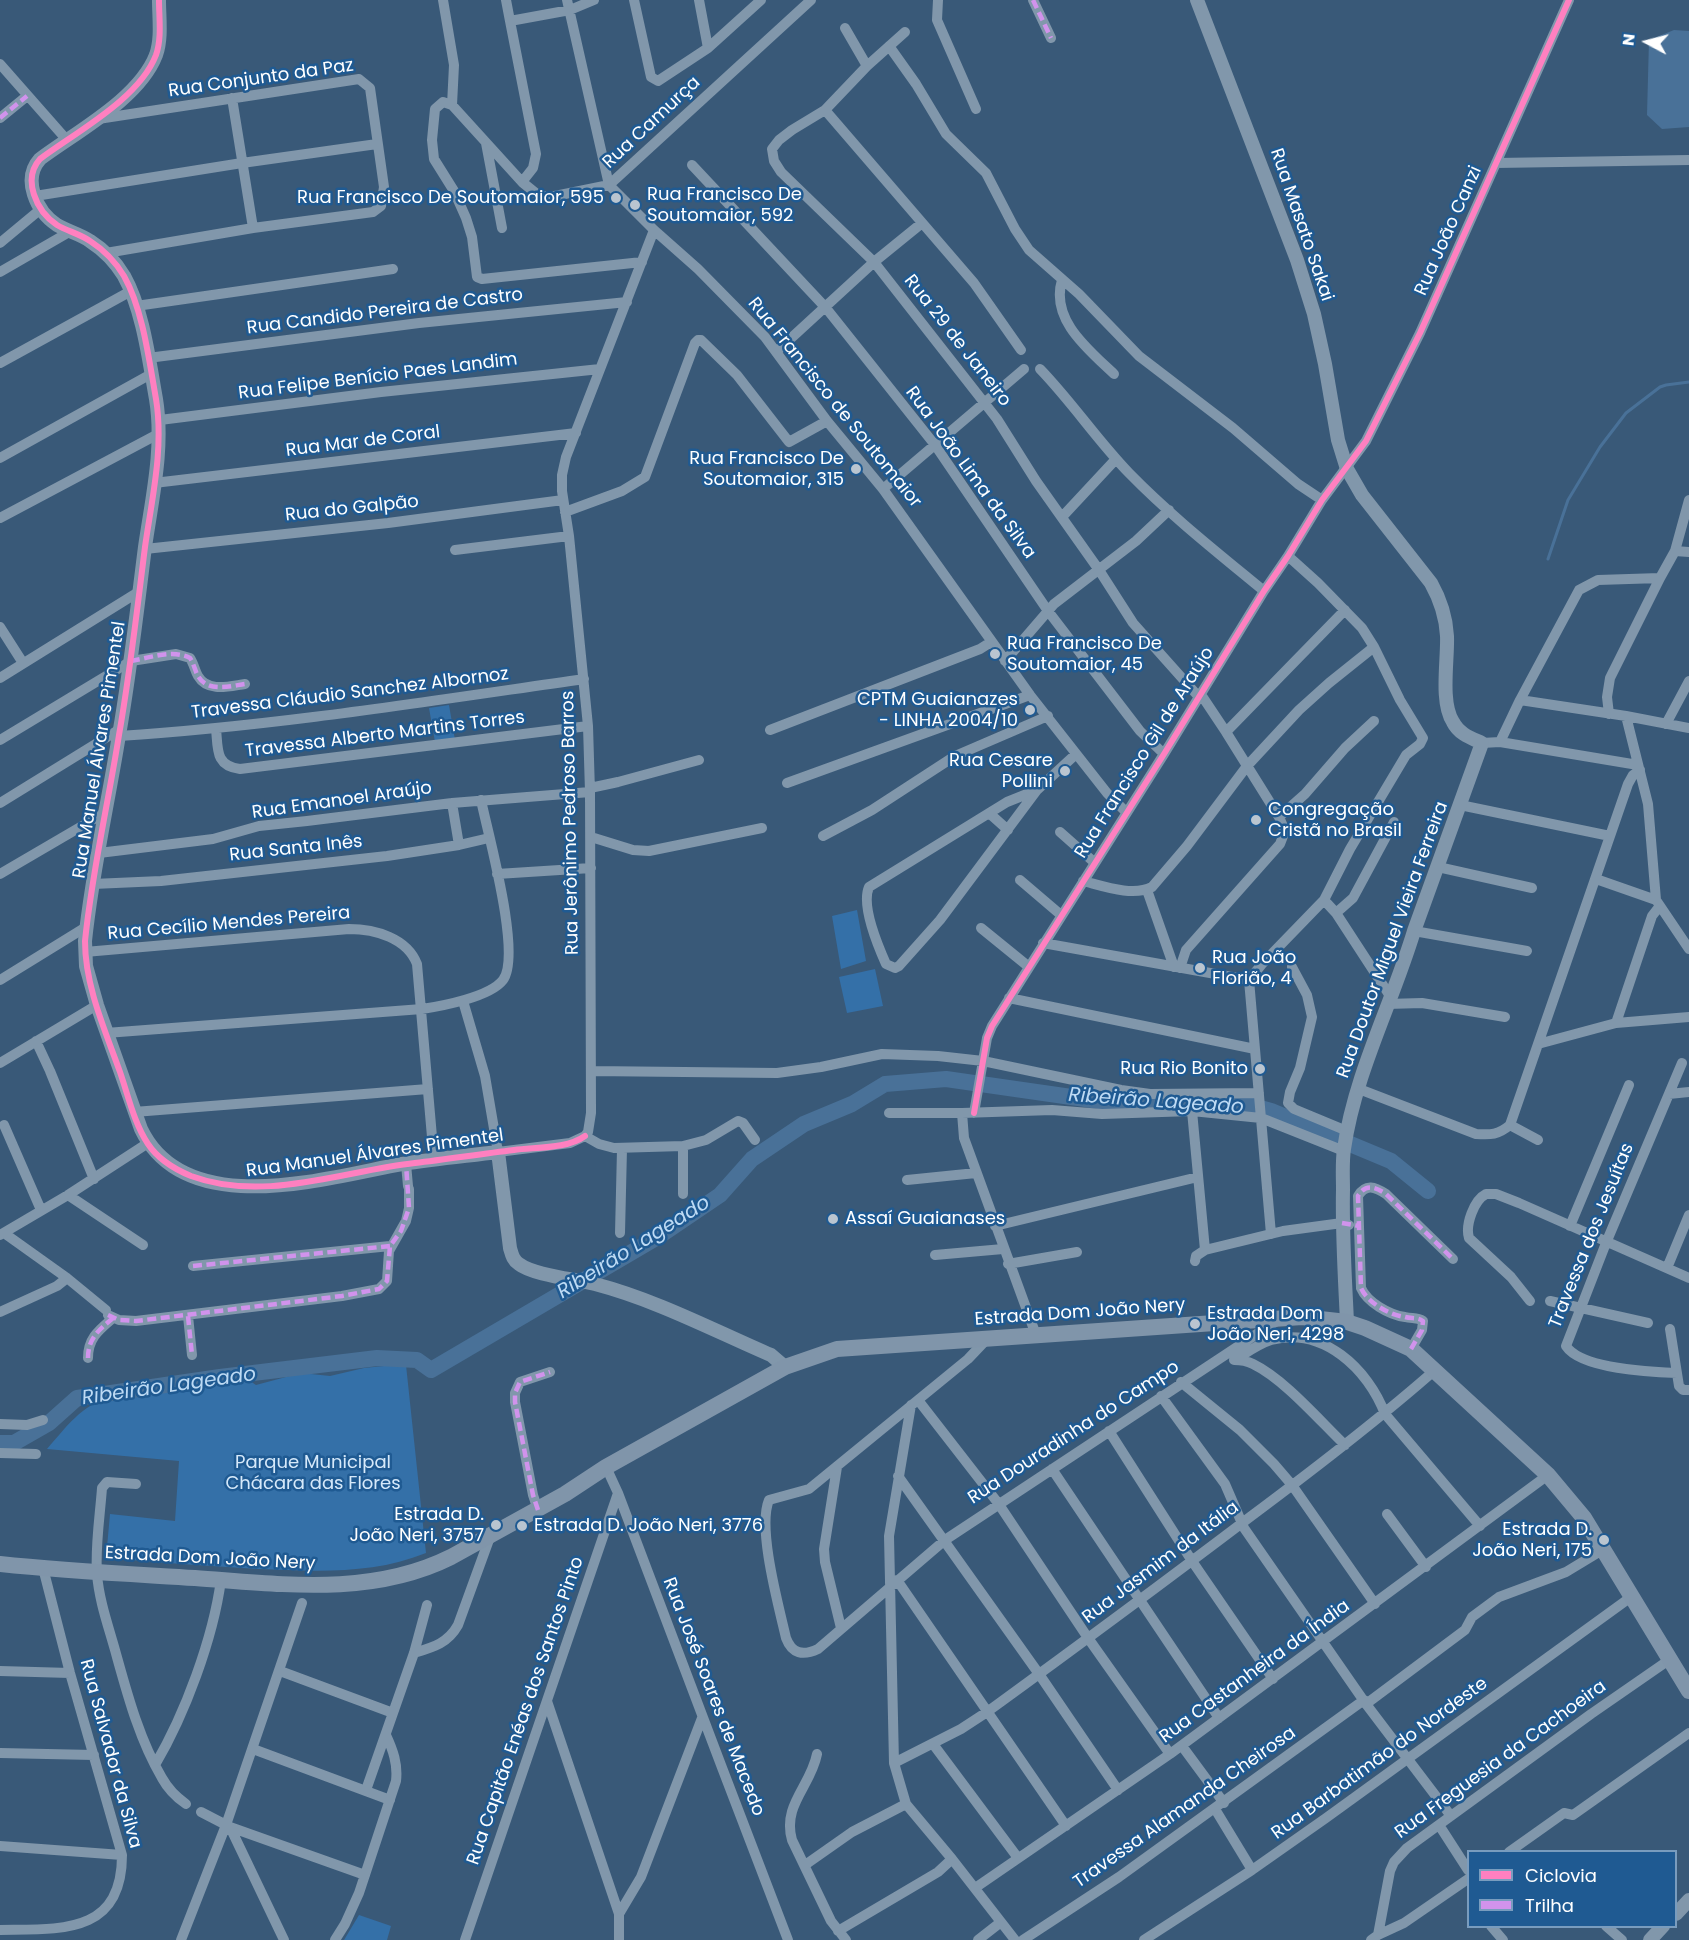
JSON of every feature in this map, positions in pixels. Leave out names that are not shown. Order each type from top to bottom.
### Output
[{"type":"main road","name":"Estrada Dom João Nery","points":[[0,1564],[330,1586],[381,1580],[433,1566],[490,1537],[561,1487],[585,1480],[785,1367],[837,1349],[1302,1317],[1347,1322],[1382,1334],[1411,1349],[1548,1475],[1584,1518],[1689,1691]]},
{"type":"main road","name":"Estrada Dom João Nery","points":[[416,1570],[430,1558],[536,1506]]},
{"type":"street","points":[[38,202],[31,187],[35,164],[66,139],[98,119],[138,83],[155,57],[159,44],[159,0]]},
{"type":"street","points":[[443,0],[454,65],[450,104],[440,104],[435,109],[432,140],[434,159],[460,204],[472,237],[477,275],[482,279],[642,262]]},
{"type":"street","points":[[506,0],[536,154],[533,168],[522,182]]},
{"type":"street","points":[[510,21],[594,0]]},
{"type":"street","points":[[634,0],[651,77],[655,81],[660,81],[708,48],[757,1]]},
{"type":"street","points":[[699,0],[708,48]]},
{"type":"street","name":"Rua Camurça","points":[[450,104],[522,182],[538,195],[550,197],[609,185],[811,0]]},
{"type":"street","points":[[938,0],[937,20],[975,110]]},
{"type":"street","points":[[1033,0],[1051,38]]},
{"type":"street","name":"Rua Masato Sakai","points":[[1197,0],[1298,260],[1314,314],[1338,440],[1347,469],[1362,495],[1431,583],[1437,594],[1446,627],[1448,713],[1457,729],[1468,737],[1482,742]]},
{"type":"street","name":"Rua João Canzi","points":[[1347,469],[1366,441],[1420,333],[1569,0]]},
{"type":"street","points":[[569,5],[609,185]]},
{"type":"street","points":[[845,28],[867,66]]},
{"type":"street","points":[[905,33],[867,66],[825,110],[974,283],[1021,350]]},
{"type":"street","points":[[889,46],[916,84],[946,134],[986,173],[1022,240],[1038,260],[1079,294],[1139,356],[1233,428],[1290,478],[1322,500]]},
{"type":"street","points":[[0,64],[66,139]]},
{"type":"street","name":"Rua Conjunto da Paz","points":[[98,119],[359,79],[370,88],[384,187],[381,206],[374,212],[253,228]]},
{"type":"street","points":[[0,118],[27,96]]},
{"type":"street","points":[[106,253],[253,228],[232,98]]},
{"type":"street","name":"Rua 29 de Janeiro","points":[[825,110],[792,130],[772,149],[774,161],[781,172],[874,262],[984,402],[1133,622],[1199,694],[1226,732],[1279,817]]},
{"type":"street","points":[[486,142],[502,228]]},
{"type":"street","points":[[0,243],[38,202],[242,163],[377,144]]},
{"type":"street","points":[[1496,163],[1689,160]]},
{"type":"street","name":"Rua João Lima da Silva","points":[[692,165],[826,308],[935,445],[1048,611],[1140,731],[1164,754]]},
{"type":"street","name":"Rua Francisco de Soutomaior","points":[[609,185],[739,309],[776,352],[827,421],[883,489],[1030,695],[1107,793],[1126,812]]},
{"type":"street","name":"Rua Manuel Álvares Pimentel","points":[[38,202],[58,225],[87,239],[106,253],[117,265],[136,306],[160,427],[131,661],[86,927],[85,952],[86,966],[97,1005],[134,1112],[148,1143],[170,1165],[183,1172],[212,1183],[249,1187],[304,1182],[406,1164],[570,1143],[585,1136]]},
{"type":"street","points":[[776,352],[874,262],[922,223]]},
{"type":"street","name":"Rua Jerônimo Pedroso Barros","points":[[585,1136],[588,1132],[591,1113],[591,837],[588,726],[562,475],[566,458],[654,230]]},
{"type":"street","points":[[0,272],[71,231]]},
{"type":"street","points":[[136,306],[393,269]]},
{"type":"street","points":[[1062,280],[1060,300],[1066,321],[1114,374]]},
{"type":"street","points":[[0,363],[131,291]]},
{"type":"street","name":"Rua Candido Pereira de Castro","points":[[148,358],[419,323],[627,302]]},
{"type":"street","points":[[565,512],[622,491],[645,477],[698,340],[701,340],[736,375],[789,442],[827,421]]},
{"type":"street","name":"Rua Felipe Benício Paes Landim","points":[[160,427],[381,392],[600,369]]},
{"type":"street","points":[[883,489],[1024,369]]},
{"type":"street","points":[[1040,369],[1070,400],[1116,459],[1169,510],[1264,591]]},
{"type":"street","points":[[0,458],[151,374]]},
{"type":"street","points":[[0,518],[160,427]]},
{"type":"street","name":"Rua Mar de Coral","points":[[154,483],[576,433]]},
{"type":"street","points":[[1062,517],[1116,459]]},
{"type":"street","name":"Rua Francisco Gil de Araújo","points":[[974,1113],[987,1038],[992,1026],[1264,591],[1322,500],[1347,469]]},
{"type":"street","name":"Rua do Galpão","points":[[145,549],[388,523],[563,500]]},
{"type":"street","points":[[1609,714],[1607,697],[1610,678],[1675,552],[1689,500]]},
{"type":"street","points":[[1005,661],[1054,604],[1136,541],[1169,510]]},
{"type":"street","points":[[455,550],[569,536]]},
{"type":"street","points":[[1675,552],[1689,552]]},
{"type":"street","points":[[1271,1234],[1249,980],[1262,963],[1325,897],[1350,849],[1406,755],[1422,740],[1422,735],[1400,700],[1362,628],[1288,556]]},
{"type":"street","points":[[1500,742],[1579,590],[1598,580],[1660,578]]},
{"type":"street","points":[[0,678],[140,591]]},
{"type":"street","points":[[1226,732],[1345,610]]},
{"type":"street","points":[[0,627],[23,663]]},
{"type":"street","points":[[770,730],[980,649],[992,642]]},
{"type":"street","points":[[1083,881],[1108,888],[1132,891],[1147,890],[1158,882],[1247,766],[1329,682],[1374,648]]},
{"type":"street","points":[[0,740],[131,661],[165,655],[182,655],[190,658],[199,677],[207,685],[221,687],[245,684]]},
{"type":"street","name":"Travessa Cláudio Sanchez Albornoz","points":[[120,733],[216,728],[584,679]]},
{"type":"street","points":[[1666,724],[1689,681]]},
{"type":"street","points":[[787,783],[1030,695]]},
{"type":"street","points":[[1520,700],[1689,728]]},
{"type":"street","points":[[823,836],[872,810],[956,756],[1048,716]]},
{"type":"street","points":[[1616,1023],[1657,903],[1648,804],[1626,716]]},
{"type":"street","points":[[1177,968],[1190,945],[1284,838],[1285,831],[1279,817],[1305,794],[1345,748],[1374,722]]},
{"type":"street","name":"Travessa Alberto Martins Torres","points":[[216,728],[219,753],[223,763],[227,767],[240,770],[588,726]]},
{"type":"street","points":[[0,803],[120,733]]},
{"type":"street","points":[[1482,742],[1500,742],[1639,767]]},
{"type":"street","name":"Rua Doutor Miguel Vieira Ferreira","points":[[1347,1322],[1342,1223],[1344,1151],[1347,1131],[1388,1000],[1405,960],[1482,742]]},
{"type":"street","points":[[1037,790],[1007,802],[869,886],[866,900],[886,964],[895,968],[899,966],[940,920],[1037,790],[1076,754]]},
{"type":"street","name":"Rua Emanoel Araújo","points":[[99,853],[213,839],[259,826],[452,803],[590,790],[699,760]]},
{"type":"street","points":[[1359,1089],[1476,1134],[1501,1133],[1510,1125],[1628,784],[1639,767]]},
{"type":"street","points":[[106,1032],[422,1009],[463,1001],[496,986],[506,972],[507,932],[481,800]]},
{"type":"street","points":[[452,803],[459,845]]},
{"type":"street","points":[[1460,805],[1610,836]]},
{"type":"street","points":[[0,874],[106,812]]},
{"type":"street","points":[[989,813],[1008,830]]},
{"type":"street","points":[[1336,913],[1353,898],[1394,822]]},
{"type":"street","points":[[591,837],[633,850],[649,851],[762,828]]},
{"type":"street","points":[[1060,832],[1095,863]]},
{"type":"street","name":"Rua Santa Inês","points":[[93,884],[173,880],[387,856],[489,838]]},
{"type":"street","points":[[497,874],[591,867]]},
{"type":"street","points":[[1437,867],[1532,888]]},
{"type":"street","points":[[1596,879],[1657,903],[1689,949]]},
{"type":"street","points":[[1020,880],[1061,915]]},
{"type":"street","points":[[1147,890],[1177,968]]},
{"type":"street","points":[[1325,897],[1388,1000],[1422,1003],[1505,1017]]},
{"type":"street","points":[[0,980],[86,927]]},
{"type":"street","points":[[981,928],[1029,967]]},
{"type":"street","name":"Rua Cecílio Mendes Pereira","points":[[85,952],[363,929],[398,942],[413,955],[417,964],[434,1160]]},
{"type":"street","points":[[1414,932],[1527,951]]},
{"type":"street","points":[[1043,943],[1249,980]]},
{"type":"street","points":[[1292,967],[1306,995],[1312,1017],[1300,1068],[1288,1103],[1294,1109],[1347,1131]]},
{"type":"street","points":[[1009,998],[1255,1049]]},
{"type":"street","points":[[463,1001],[485,1076],[498,1152],[510,1248],[518,1264],[533,1271],[597,1285],[645,1300],[771,1354],[785,1367]]},
{"type":"street","points":[[0,1063],[97,1005]]},
{"type":"street","points":[[1538,1044],[1616,1023],[1689,1017]]},
{"type":"street","points":[[36,1041],[94,1179]]},
{"type":"street","points":[[591,1071],[777,1073],[821,1067],[882,1054],[938,1056],[983,1061],[1150,1094],[1259,1095]]},
{"type":"street","name":"Travessa dos Jesuítas","points":[[1677,1373],[1616,1368],[1568,1350],[1566,1342],[1682,1063]]},
{"type":"street","points":[[1570,1226],[1629,1085]]},
{"type":"street","points":[[134,1112],[428,1089]]},
{"type":"street","points":[[1669,1094],[1689,1092]]},
{"type":"street","points":[[889,1113],[1052,1110],[1102,1114],[1192,1111],[1261,1114],[1344,1151]]},
{"type":"street","points":[[1192,1111],[1205,1250]]},
{"type":"street","points":[[962,1113],[964,1138],[1035,1335]]},
{"type":"street","points":[[585,1136],[607,1147],[622,1149],[683,1146],[706,1140],[738,1121],[743,1123],[755,1140]]},
{"type":"street","points":[[4,1125],[41,1210]]},
{"type":"street","points":[[1510,1125],[1538,1140]]},
{"type":"street","points":[[148,1143],[94,1179],[2,1234],[67,1278],[109,1314],[136,1321],[342,1296],[379,1289],[387,1281],[390,1246],[406,1221],[409,1208],[406,1164]]},
{"type":"street","points":[[682,1194],[683,1146]]},
{"type":"street","points":[[620,1233],[622,1149]]},
{"type":"street","points":[[907,1180],[976,1173]]},
{"type":"street","points":[[995,1226],[1198,1177]]},
{"type":"street","points":[[1411,1349],[1422,1330],[1424,1321],[1396,1315],[1367,1299],[1361,1288],[1358,1196],[1361,1190],[1368,1186],[1377,1188],[1386,1194],[1453,1259]]},
{"type":"street","points":[[1530,1300],[1511,1277],[1469,1238],[1468,1225],[1478,1201],[1486,1194],[1496,1194],[1689,1278]]},
{"type":"street","points":[[68,1195],[143,1245]]},
{"type":"street","points":[[1667,1268],[1689,1215]]},
{"type":"street","points":[[1196,1261],[1196,1256],[1205,1250],[1283,1231],[1342,1223],[1359,1226]]},
{"type":"street","points":[[193,1266],[390,1246]]},
{"type":"street","points":[[935,1255],[1003,1249]]},
{"type":"street","points":[[1008,1264],[1077,1252]]},
{"type":"street","points":[[0,1312],[47,1291],[67,1278]]},
{"type":"street","points":[[1550,1301],[1648,1323]]},
{"type":"street","points":[[88,1358],[88,1349],[109,1314]]},
{"type":"street","points":[[188,1316],[192,1355]]},
{"type":"street","name":"Rua Douradinha do Campo","points":[[837,1467],[809,1489],[769,1500],[766,1510],[768,1548],[786,1638],[789,1646],[801,1654],[818,1649],[945,1540],[1181,1382],[1283,1317]]},
{"type":"street","points":[[1670,1329],[1679,1386],[1686,1390]]},
{"type":"street","points":[[1234,1360],[1275,1340],[1302,1338],[1320,1342],[1335,1350],[1360,1372],[1379,1399],[1385,1414],[1480,1526]]},
{"type":"street","points":[[841,1628],[824,1549],[837,1467],[968,1359],[987,1339]]},
{"type":"street","points":[[1210,1364],[1234,1360],[1254,1364],[1274,1378],[1345,1445]]},
{"type":"street","name":"Rua Jasmim da Itália","points":[[894,1763],[933,1744],[987,1712],[1040,1674],[1345,1445],[1435,1370]]},
{"type":"street","points":[[536,1506],[515,1393],[520,1382],[549,1371]]},
{"type":"street","points":[[1181,1382],[1240,1430],[1292,1485],[1375,1604]]},
{"type":"street","points":[[1161,1396],[1224,1484],[1242,1524],[1365,1702],[1451,1816]]},
{"type":"street","points":[[915,1403],[890,1522],[893,1583],[894,1763],[906,1804],[1015,1940]]},
{"type":"street","points":[[915,1403],[998,1503],[1170,1754]]},
{"type":"street","points":[[0,1424],[27,1425],[43,1420]]},
{"type":"street","points":[[1108,1431],[1192,1561],[1273,1679]]},
{"type":"street","points":[[0,1453],[36,1454]]},
{"type":"street","name":"Rua José Soares de Macedo","points":[[606,1467],[618,1493],[788,1940]]},
{"type":"street","points":[[1052,1469],[1219,1718]]},
{"type":"street","name":"Rua Castanheira da Índia","points":[[975,1888],[1182,1746],[1548,1475]]},
{"type":"street","points":[[898,1476],[1040,1674],[1118,1790]]},
{"type":"street","points":[[136,1484],[107,1482],[102,1488],[97,1572],[107,1621],[129,1698],[155,1764],[170,1790],[186,1804]]},
{"type":"street","name":"Rua Capitão Enéas dos Santos Pinto","points":[[465,1940],[618,1493]]},
{"type":"street","points":[[1387,1514],[1426,1567]]},
{"type":"street","points":[[414,1653],[437,1646],[453,1635],[490,1537]]},
{"type":"street","points":[[468,1548],[476,1572]]},
{"type":"street","name":"Travessa Alamanda Cheirosa","points":[[1023,1940],[1119,1877],[1465,1630],[1472,1617],[1499,1597],[1566,1572],[1604,1549]]},
{"type":"street","name":"Rua Salvador da Silva","points":[[0,1930],[59,1929],[77,1926],[94,1917],[109,1903],[118,1889],[122,1874],[122,1855],[70,1673],[43,1568]]},
{"type":"street","points":[[155,1764],[172,1734],[208,1639],[218,1603],[221,1580]]},
{"type":"street","points":[[893,1583],[1066,1826]]},
{"type":"street","name":"Rua Barbatimão do Nordeste","points":[[1144,1940],[1252,1870],[1408,1760],[1631,1597]]},
{"type":"street","points":[[183,1939],[228,1826],[302,1603]]},
{"type":"street","points":[[366,1790],[414,1653],[427,1605]]},
{"type":"street","name":"Rua Freguesia da Cachoeira","points":[[1381,1937],[1390,1870],[1407,1848],[1669,1660]]},
{"type":"street","points":[[0,1671],[70,1673]]},
{"type":"street","points":[[280,1671],[393,1713]]},
{"type":"street","points":[[547,1701],[619,1914],[620,1936]]},
{"type":"street","points":[[619,1914],[641,1877],[702,1718]]},
{"type":"street","points":[[1510,1850],[1563,1814],[1573,1815],[1689,1733]]},
{"type":"street","points":[[335,1940],[350,1914],[390,1800],[397,1771],[386,1735]]},
{"type":"street","points":[[933,1744],[1017,1858]]},
{"type":"street","points":[[1182,1746],[1219,1806],[1252,1870]]},
{"type":"street","points":[[253,1749],[390,1800]]},
{"type":"street","points":[[0,1753],[94,1755]]},
{"type":"street","points":[[817,1754],[811,1776],[792,1808],[789,1819],[792,1840],[831,1921],[846,1940]]},
{"type":"street","points":[[805,1865],[852,1832],[906,1804]]},
{"type":"street","points":[[201,1812],[228,1826],[364,1875]]},
{"type":"street","points":[[1439,1825],[1467,1868]]},
{"type":"street","points":[[228,1826],[284,1940]]},
{"type":"street","points":[[0,1846],[122,1855]]},
{"type":"street","points":[[838,1931],[939,1872],[952,1859]]},
{"type":"street","points":[[1381,1937],[1467,1880]]},
{"type":"street","points":[[1677,1913],[1689,1900]]},
{"type":"street","points":[[978,1940],[1001,1923]]},
{"type":"street","points":[[1493,1928],[1503,1940]]},
{"type":"street","points":[[1608,1928],[1622,1940]]},
{"type":"street","points":[[1650,1940],[1661,1928]]},
{"type":"green space","points":[[449,705],[455,740],[435,742],[429,708]]},
{"type":"green space","points":[[857,910],[866,961],[841,969],[832,916]]},
{"type":"green space","points":[[875,969],[883,1006],[847,1013],[839,977]]},
{"type":"green space","name":"Parque Municipal Chácara das Flores","points":[[406,1365],[426,1553],[406,1560],[364,1568],[322,1571],[258,1569],[106,1558],[110,1514],[175,1521],[179,1461],[47,1449],[83,1411],[111,1396],[169,1391],[202,1385],[218,1378],[232,1379],[241,1375],[256,1385],[301,1373],[330,1376],[364,1368]]},
{"type":"green space","points":[[359,1915],[391,1926],[387,1940],[344,1940]]},
{"type":"shaded area","points":[[1674,30],[1689,31],[1689,127],[1662,129],[1647,115],[1649,40]]},
{"type":"waterway","points":[[1548,559],[1568,500],[1600,447],[1626,413],[1660,387],[1689,382]]},
{"type":"waterway","name":"Ribeirão Lageado","points":[[0,1443],[14,1443],[49,1423],[77,1398],[220,1377],[377,1358],[417,1360],[431,1370],[661,1235],[720,1195],[752,1159],[804,1124],[852,1104],[885,1084],[946,1079],[1106,1102],[1242,1103],[1271,1111],[1391,1161],[1428,1191]]},
{"type":"marked path","points":[[1033,0],[1051,38]]},
{"type":"marked path","points":[[0,118],[27,96]]},
{"type":"marked path","points":[[131,661],[161,655],[183,655],[190,658],[198,676],[207,685],[226,687],[245,684]]},
{"type":"marked path","points":[[108,1315],[119,1320],[136,1321],[342,1296],[379,1289],[387,1281],[390,1246],[401,1231],[409,1208],[406,1164]]},
{"type":"marked path","points":[[1411,1349],[1422,1330],[1423,1321],[1386,1311],[1373,1303],[1361,1288],[1358,1196],[1367,1188],[1386,1194],[1453,1259]]},
{"type":"marked path","points":[[1342,1223],[1359,1226]]},
{"type":"marked path","points":[[193,1266],[390,1246]]},
{"type":"marked path","points":[[188,1316],[192,1355]]},
{"type":"marked path","points":[[88,1358],[92,1340],[113,1318]]},
{"type":"marked path","points":[[538,1510],[533,1495],[515,1393],[520,1382],[550,1372]]},
{"type":"cycle path","points":[[159,0],[159,42],[156,55],[148,71],[121,100],[40,159],[32,176],[34,194],[43,212],[57,225],[100,248],[113,261],[131,289],[141,320],[158,417],[156,473],[130,665],[85,941],[92,991],[135,1118],[152,1149],[173,1167],[191,1176],[219,1184],[247,1186],[303,1183],[387,1167],[560,1145],[585,1136]]},
{"type":"cycle path","points":[[974,1113],[987,1038],[992,1026],[1322,500],[1366,441],[1420,333],[1569,0]]},
{"type":"place","name":"Rua Francisco De Soutomaior, 595","points":[[616,198]]},
{"type":"place","name":"Rua Francisco De Soutomaior, 592","points":[[635,205]]},
{"type":"place","name":"Rua Francisco De Soutomaior, 315","points":[[856,469]]},
{"type":"place","name":"Rua Francisco De Soutomaior, 45","points":[[995,654]]},
{"type":"place","name":"CPTM Guaianazes - LINHA 2004/10","points":[[1030,710]]},
{"type":"place","name":"Rua Cesare Pollini","points":[[1065,771]]},
{"type":"place","name":"Congregação Cristã no Brasil","points":[[1256,820]]},
{"type":"place","name":"Rua João Florião, 4","points":[[1200,968]]},
{"type":"place","name":"Rua Rio Bonito","points":[[1260,1069]]},
{"type":"place","name":"Assaí Guaianases","points":[[833,1219]]},
{"type":"place","name":"Estrada Dom João Neri, 4298","points":[[1195,1324]]},
{"type":"place","name":"Estrada D. João Neri, 3757","points":[[496,1525]]},
{"type":"place","name":"Estrada D. João Neri, 3776","points":[[522,1526]]},
{"type":"place","name":"Estrada D. João Neri, 175","points":[[1604,1540]]}]
